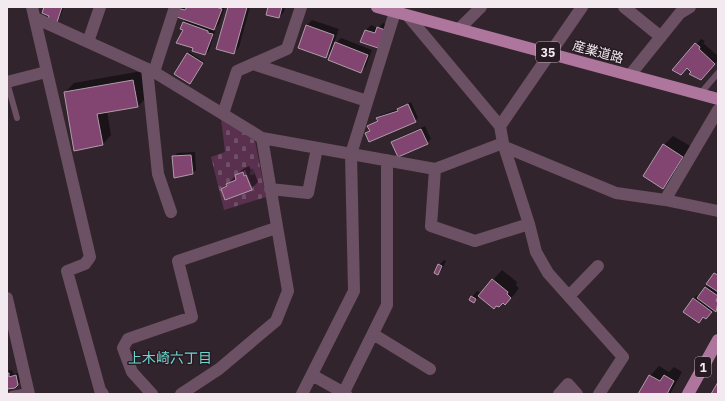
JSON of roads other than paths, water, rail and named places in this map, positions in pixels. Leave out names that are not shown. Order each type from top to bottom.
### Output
[{"type":"main road","name":"産業道路","points":[[378,7],[718,98]]},
{"type":"main road","name":"1","points":[[688,394],[718,340]]},
{"type":"street","points":[[88,42],[100,7]]},
{"type":"street","points":[[171,212],[158,174],[150,70],[175,7]]},
{"type":"street","points":[[223,114],[237,71],[287,49],[301,7]]},
{"type":"street","points":[[460,29],[481,7]]},
{"type":"street","points":[[500,126],[582,7]]},
{"type":"street","points":[[624,7],[661,37]]},
{"type":"street","points":[[630,75],[680,13],[690,7]]},
{"type":"street","points":[[302,394],[354,291],[351,154],[393,10]]},
{"type":"street","points":[[33,12],[88,42],[150,70],[262,138],[435,169],[504,145],[616,193],[665,200],[718,211]]},
{"type":"street","points":[[33,12],[90,257],[85,264],[67,271],[100,390],[103,394]]},
{"type":"street","points":[[408,16],[500,126],[504,145],[530,224],[536,252],[548,273],[623,357],[599,394]]},
{"type":"street","points":[[253,64],[367,101]]},
{"type":"street","points":[[7,82],[46,72]]},
{"type":"street","points":[[665,200],[718,110]]},
{"type":"street","points":[[181,394],[219,369],[276,321],[288,291],[276,228],[262,138]]},
{"type":"street","points":[[270,189],[308,194],[317,148]]},
{"type":"street","points":[[312,375],[345,393],[387,305],[387,160]]},
{"type":"street","points":[[435,169],[431,226],[475,240],[530,224]]},
{"type":"street","points":[[152,394],[132,372],[123,348],[128,339],[192,317],[178,261],[276,228]]},
{"type":"street","points":[[569,296],[598,266]]},
{"type":"street","points":[[7,298],[29,392]]},
{"type":"street","points":[[373,334],[430,368]]},
{"type":"street","points":[[559,394],[568,384],[577,394]]},
{"type":"lane","points":[[700,94],[718,73]]},
{"type":"lane","points":[[7,82],[17,118]]},
{"type":"lane","points":[[11,394],[29,392]]},
{"type":"district","name":"上木崎六丁目","points":[[170,358]]}]
